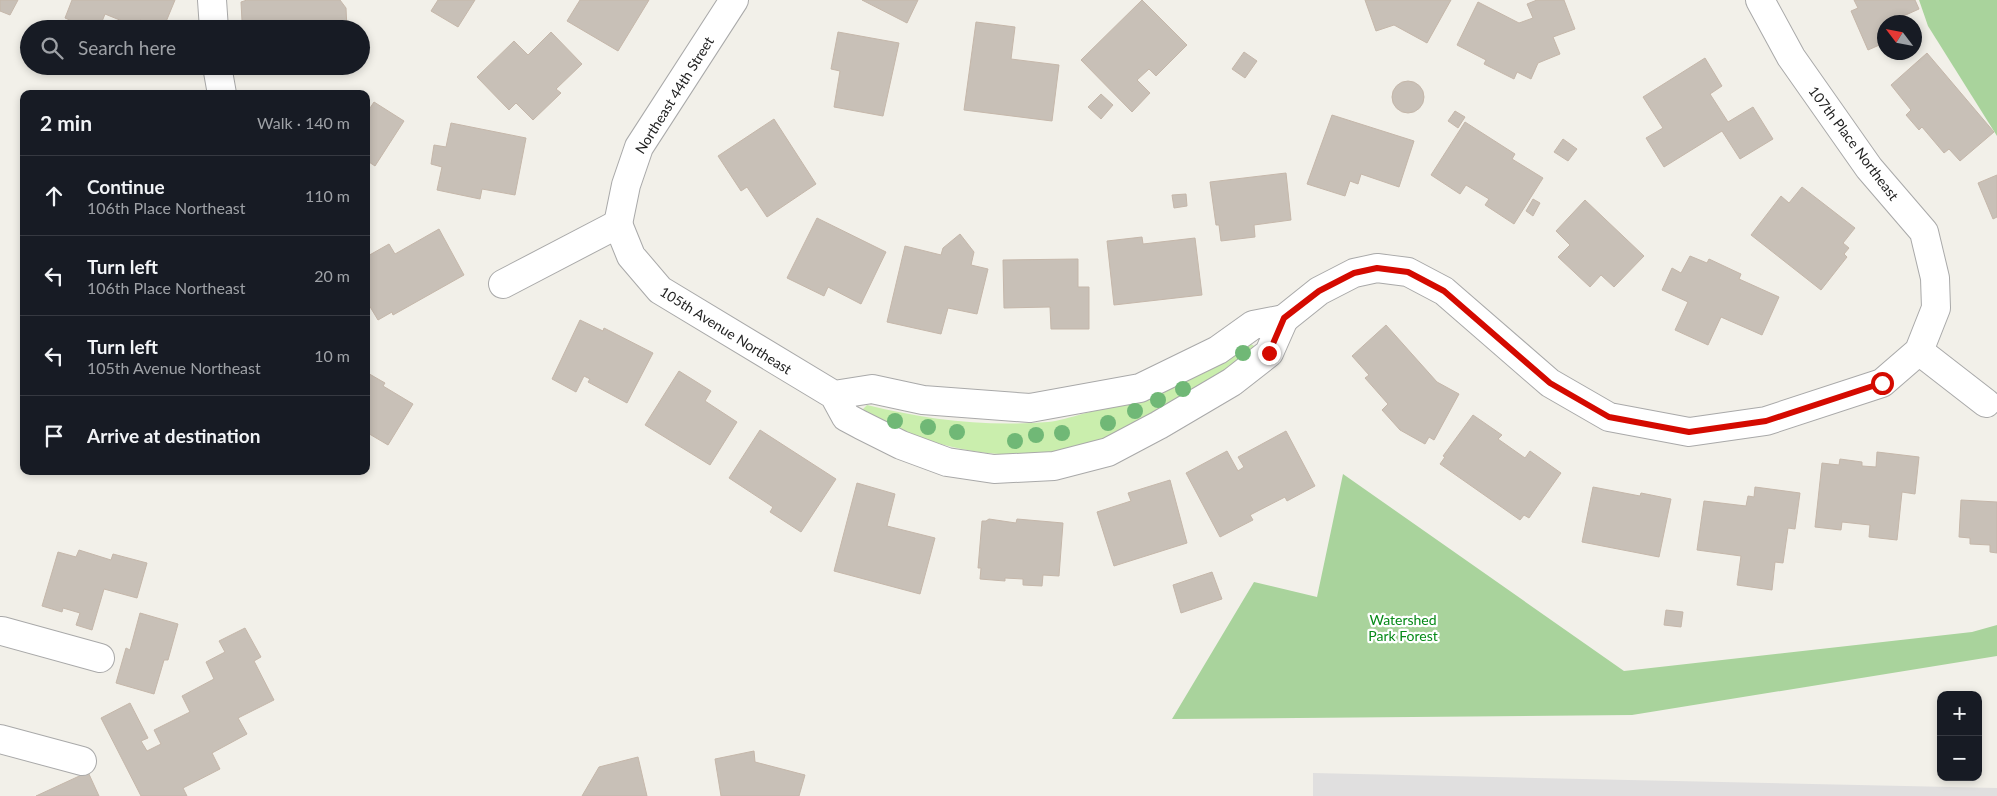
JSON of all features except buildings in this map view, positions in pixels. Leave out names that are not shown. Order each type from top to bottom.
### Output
[{"type":"street","points":[[212,0],[213,20]]},
{"type":"street","name":"Northeast 44th Street","points":[[618,224],[626,185],[639,147],[734,0]]},
{"type":"street","name":"107th Place Northeast","points":[[1760,0],[1791,57],[1869,168],[1924,232],[1935,278],[1936,308],[1919,351]]},
{"type":"street","points":[[219,75],[221,90]]},
{"type":"street","points":[[503,284],[618,224]]},
{"type":"street","name":"105th Avenue Northeast","points":[[618,224],[630,256],[660,290],[834,395],[846,416],[901,445],[948,462],[994,469],[1054,466],[1108,452],[1159,425],[1232,382],[1269,353],[1284,318]]},
{"type":"street","points":[[834,395],[872,389],[923,400],[1030,408],[1140,388],[1218,350],[1253,325],[1284,318],[1319,291],[1354,273],[1377,268],[1408,272],[1444,291],[1550,383],[1609,417],[1689,432],[1766,421],[1882,383],[1919,351],[1986,403]]},
{"type":"street","points":[[1,631],[100,658]]},
{"type":"street","points":[[0,739],[82,761]]},
{"type":"shaded area","points":[[1313,773],[1997,788],[1997,796],[1313,796]]},
{"type":"green space","points":[[1919,0],[1997,0],[1997,136],[1928,26]]},
{"type":"green space","points":[[1251,344],[1254,346],[1254,351],[1208,382],[1137,424],[1114,436],[1069,450],[1023,455],[977,452],[904,432],[887,425],[862,410],[867,405],[912,415],[979,423],[1025,423],[1065,419],[1147,394],[1211,366]]},
{"type":"green space","name":"Watershed Park Forest","points":[[1343,474],[1624,671],[1972,632],[1997,625],[1997,656],[1632,715],[1172,719],[1254,582],[1317,597]]},
{"type":"route","points":[[1269,353],[1284,318],[1319,291],[1354,273],[1377,268],[1408,272],[1444,291],[1550,383],[1609,417],[1689,432],[1766,421],[1882,383]]}]
